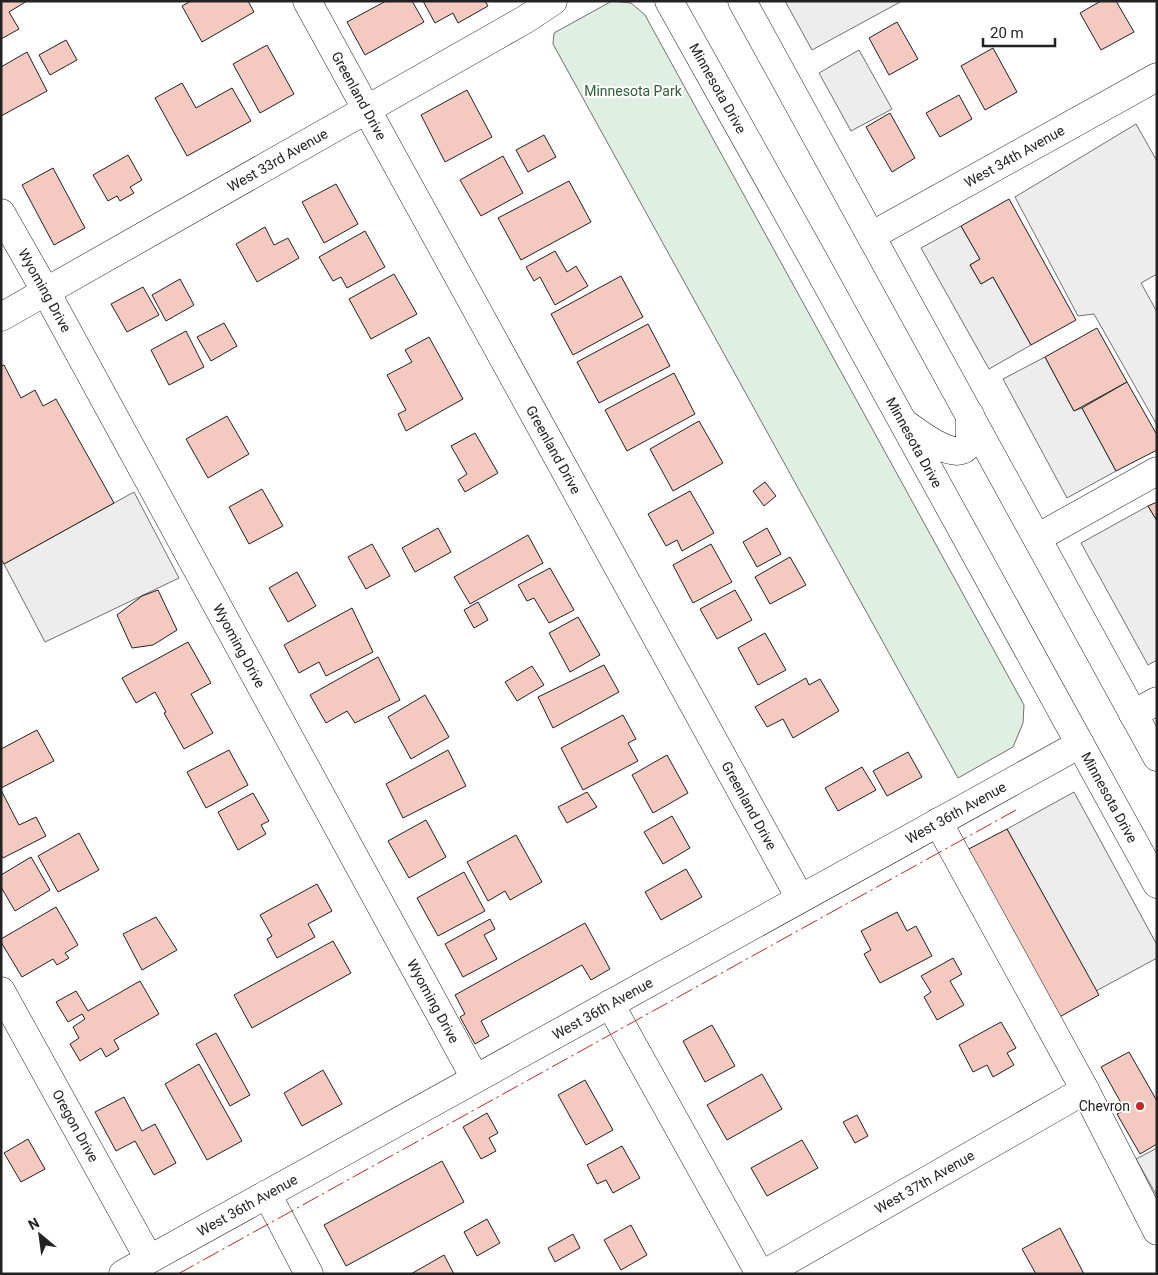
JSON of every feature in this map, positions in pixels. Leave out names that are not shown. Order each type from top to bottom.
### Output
[{"type":"street","name":"Greenland Drive","points":[[307,1],[800,898]]},
{"type":"street","name":"West 33rd Avenue","points":[[1,317],[526,19],[553,1]]},
{"type":"street","name":"Minnesota Drive","points":[[669,1],[1157,884]]},
{"type":"street","points":[[742,1],[1157,757]]},
{"type":"street","name":"West 34th Avenue","points":[[871,236],[1157,77]]},
{"type":"street","name":"Wyoming Drive","points":[[1,213],[475,1078]]},
{"type":"street","points":[[904,424],[955,452],[962,450],[970,442],[970,415]]},
{"type":"street","points":[[1036,538],[1157,471]]},
{"type":"street","points":[[1133,714],[1157,701]]},
{"type":"street","name":"West 36th Avenue","points":[[123,1274],[1080,744]]},
{"type":"street","points":[[938,822],[1085,1090],[1157,1231]]},
{"type":"street","name":"Oregon Drive","points":[[1,991],[149,1259]]},
{"type":"street","points":[[610,1004],[760,1274]]},
{"type":"street","name":"West 37th Avenue","points":[[764,1274],[1085,1090]]},
{"type":"street","points":[[267,1194],[309,1274]]},
{"type":"green space","name":"Minnesota Park","points":[[612,1],[631,3],[645,15],[1024,705],[1023,723],[1013,747],[958,778],[553,44],[554,33]]},
{"type":"shaded area","points":[[785,1],[902,1],[812,50]]},
{"type":"shaded area","points":[[859,50],[892,109],[851,131],[819,73]]},
{"type":"shaded area","points":[[1136,124],[1157,161],[1157,274],[1141,283],[1157,312],[1157,425],[1094,314],[1078,316],[1015,197]]},
{"type":"shaded area","points":[[961,226],[980,259],[970,265],[981,284],[993,277],[1031,345],[989,369],[921,248]]},
{"type":"shaded area","points":[[1045,357],[1074,411],[1082,408],[1116,471],[1067,498],[1003,379]]},
{"type":"shaded area","points":[[134,492],[179,578],[45,642],[4,564]]},
{"type":"shaded area","points":[[1148,506],[1157,521],[1157,660],[1148,665],[1081,543]]},
{"type":"shaded area","points":[[1074,792],[1157,945],[1157,958],[1096,991],[1007,829]]},
{"type":"shaded area","points":[[1157,1148],[1157,1196],[1136,1159]]},
{"type":"building","points":[[1,1],[27,1],[9,12],[19,29],[1,39]]},
{"type":"building","points":[[191,1],[248,1],[254,12],[202,42],[182,6]]},
{"type":"building","points":[[386,1],[412,1],[424,22],[365,55],[347,22]]},
{"type":"building","points":[[423,1],[485,1],[488,6],[458,23],[453,13],[435,23]]},
{"type":"building","points":[[1101,1],[1116,1],[1134,32],[1101,50],[1080,13]]},
{"type":"building","points":[[897,22],[918,59],[889,75],[869,38]]},
{"type":"building","points":[[66,40],[77,60],[50,75],[39,55]]},
{"type":"building","points":[[267,45],[294,94],[260,113],[233,64]]},
{"type":"building","points":[[993,48],[1017,92],[985,110],[961,66]]},
{"type":"building","points":[[27,52],[47,91],[1,116],[1,67]]},
{"type":"building","points":[[182,83],[196,108],[232,88],[251,121],[187,156],[155,98]]},
{"type":"building","points":[[467,90],[492,137],[445,162],[421,115]]},
{"type":"building","points":[[959,95],[972,119],[940,137],[926,113]]},
{"type":"building","points":[[890,113],[915,158],[892,172],[866,127]]},
{"type":"building","points":[[544,135],[556,157],[528,172],[516,150]]},
{"type":"building","points":[[128,155],[142,180],[130,187],[134,193],[120,201],[117,196],[108,201],[93,175]]},
{"type":"building","points":[[503,156],[523,193],[481,216],[460,180]]},
{"type":"building","points":[[53,168],[85,228],[54,245],[22,185]]},
{"type":"building","points":[[569,181],[591,222],[521,260],[498,218]]},
{"type":"building","points":[[336,184],[358,224],[324,243],[302,202]]},
{"type":"building","points":[[1009,199],[1076,320],[1031,345],[993,277],[981,284],[970,265],[980,259],[961,226]]},
{"type":"building","points":[[265,227],[274,245],[288,238],[299,258],[257,282],[236,244]]},
{"type":"building","points":[[365,231],[385,267],[347,288],[341,277],[333,281],[319,257]]},
{"type":"building","points":[[555,251],[567,272],[576,266],[588,286],[555,305],[540,277],[534,281],[526,267]]},
{"type":"building","points":[[394,274],[417,314],[371,339],[349,299]]},
{"type":"building","points":[[621,276],[643,317],[573,355],[551,314]]},
{"type":"building","points":[[180,279],[194,305],[166,321],[152,295]]},
{"type":"building","points":[[143,287],[159,315],[127,332],[111,304]]},
{"type":"building","points":[[224,323],[237,346],[211,361],[197,337]]},
{"type":"building","points":[[648,324],[670,366],[599,403],[577,362]]},
{"type":"building","points":[[1097,328],[1127,382],[1074,411],[1045,357]]},
{"type":"building","points":[[186,331],[204,367],[169,385],[151,350]]},
{"type":"building","points":[[429,337],[463,399],[406,431],[398,414],[406,410],[387,375],[412,362],[405,350]]},
{"type":"building","points":[[4,365],[21,398],[35,390],[43,406],[56,399],[114,503],[4,564],[1,559],[1,366]]},
{"type":"building","points":[[674,373],[695,414],[627,451],[605,410]]},
{"type":"building","points":[[1127,382],[1157,435],[1157,450],[1116,471],[1082,408]]},
{"type":"building","points":[[227,416],[249,454],[208,478],[186,439]]},
{"type":"building","points":[[699,421],[723,463],[673,491],[650,449]]},
{"type":"building","points":[[475,433],[498,473],[465,492],[458,480],[467,474],[451,446]]},
{"type":"building","points":[[765,482],[776,496],[764,506],[753,491]]},
{"type":"building","points":[[262,489],[283,526],[249,544],[229,507]]},
{"type":"building","points":[[690,491],[714,533],[682,551],[677,540],[666,546],[648,514]]},
{"type":"building","points":[[1157,502],[1157,521],[1148,506]]},
{"type":"building","points":[[438,528],[451,552],[415,572],[402,548]]},
{"type":"building","points":[[767,528],[781,554],[757,567],[743,542]]},
{"type":"building","points":[[528,535],[543,563],[470,604],[454,577]]},
{"type":"building","points":[[372,544],[390,576],[366,589],[348,557]]},
{"type":"building","points":[[711,544],[732,582],[693,603],[673,565]]},
{"type":"building","points":[[790,557],[806,585],[770,604],[755,577]]},
{"type":"building","points":[[550,568],[574,610],[549,623],[534,598],[527,601],[518,585]]},
{"type":"building","points":[[297,572],[316,606],[288,622],[269,588]]},
{"type":"building","points":[[158,590],[177,630],[153,645],[132,648],[117,615],[142,596]]},
{"type":"building","points":[[735,590],[752,620],[717,639],[700,609]]},
{"type":"building","points":[[478,602],[488,620],[474,628],[464,610]]},
{"type":"building","points":[[352,608],[373,652],[326,676],[319,662],[299,673],[284,645]]},
{"type":"building","points":[[578,617],[600,655],[570,672],[549,633]]},
{"type":"building","points":[[765,633],[786,670],[758,685],[738,648]]},
{"type":"building","points":[[188,642],[211,683],[191,694],[213,733],[184,749],[164,713],[166,712],[155,692],[136,703],[122,678]]},
{"type":"building","points":[[378,657],[400,700],[355,723],[347,711],[326,723],[310,695]]},
{"type":"building","points":[[604,665],[619,692],[553,728],[538,697]]},
{"type":"building","points":[[532,666],[544,685],[517,701],[505,682]]},
{"type":"building","points":[[806,678],[809,685],[820,679],[839,711],[793,738],[783,719],[767,727],[755,707]]},
{"type":"building","points":[[425,695],[449,737],[411,759],[388,717]]},
{"type":"building","points":[[623,715],[636,739],[628,743],[638,761],[583,790],[561,748]]},
{"type":"building","points":[[37,730],[54,761],[1,788],[1,749]]},
{"type":"building","points":[[229,750],[248,785],[206,808],[187,772]]},
{"type":"building","points":[[448,750],[466,786],[403,818],[386,784]]},
{"type":"building","points":[[908,752],[922,777],[887,796],[873,771]]},
{"type":"building","points":[[667,755],[688,793],[653,813],[632,775]]},
{"type":"building","points":[[862,767],[876,790],[838,811],[825,788]]},
{"type":"building","points":[[1,790],[19,825],[36,817],[46,836],[3,858],[1,855]]},
{"type":"building","points":[[587,792],[597,807],[567,823],[558,807]]},
{"type":"building","points":[[253,793],[269,821],[261,825],[266,834],[238,850],[218,812]]},
{"type":"building","points":[[672,816],[690,848],[663,864],[644,832]]},
{"type":"building","points":[[426,820],[446,857],[409,878],[388,841]]},
{"type":"building","points":[[1007,829],[1099,995],[1054,1020],[961,853]]},
{"type":"building","points":[[79,833],[99,870],[58,892],[38,856]]},
{"type":"building","points":[[516,835],[542,882],[510,900],[505,891],[488,901],[467,862]]},
{"type":"building","points":[[31,857],[50,890],[15,911],[1,887],[1,875]]},
{"type":"building","points":[[686,869],[702,897],[661,920],[645,892]]},
{"type":"building","points":[[464,872],[485,911],[438,936],[417,898]]},
{"type":"building","points":[[317,884],[332,911],[308,924],[315,937],[277,958],[267,939],[272,936],[260,915]]},
{"type":"building","points":[[56,907],[78,945],[65,953],[69,958],[57,965],[53,959],[22,977],[1,939]]},
{"type":"building","points":[[897,912],[907,931],[916,926],[932,956],[880,983],[864,954],[871,950],[861,931]]},
{"type":"building","points":[[156,917],[177,950],[142,970],[123,934]]},
{"type":"building","points":[[490,919],[495,929],[484,935],[497,959],[463,977],[445,944]]},
{"type":"building","points":[[585,923],[610,969],[591,980],[582,965],[481,1021],[489,1036],[475,1044],[460,1017],[465,1014],[455,995]]},
{"type":"building","points":[[333,941],[351,973],[252,1028],[234,995]]},
{"type":"building","points":[[953,958],[962,974],[950,981],[964,1005],[937,1020],[924,997],[931,992],[921,976]]},
{"type":"building","points":[[140,981],[159,1014],[114,1040],[119,1049],[106,1057],[101,1048],[80,1061],[70,1044],[79,1038],[73,1027],[85,1019],[82,1014],[68,1022],[56,1002],[76,991],[88,1011]]},
{"type":"building","points":[[1001,1022],[1016,1048],[1007,1053],[1014,1065],[993,1077],[987,1065],[973,1072],[959,1045]]},
{"type":"building","points":[[712,1025],[735,1066],[705,1082],[683,1041]]},
{"type":"building","points":[[216,1033],[250,1095],[230,1106],[196,1044]]},
{"type":"building","name":"Chevron","points":[[1129,1052],[1157,1101],[1157,1144],[1140,1154],[1117,1114],[1125,1110],[1101,1067]]},
{"type":"building","points":[[199,1064],[242,1141],[207,1160],[165,1084]]},
{"type":"building","points":[[323,1070],[342,1104],[302,1126],[284,1093]]},
{"type":"building","points":[[762,1074],[782,1109],[727,1140],[707,1105]]},
{"type":"building","points":[[585,1080],[613,1130],[586,1145],[558,1095]]},
{"type":"building","points":[[124,1097],[142,1131],[155,1124],[176,1163],[154,1175],[135,1141],[116,1151],[95,1112]]},
{"type":"building","points":[[487,1113],[498,1133],[489,1138],[496,1151],[481,1159],[463,1127]]},
{"type":"building","points":[[857,1115],[868,1136],[855,1143],[843,1122]]},
{"type":"building","points":[[28,1139],[45,1169],[21,1182],[4,1153]]},
{"type":"building","points":[[802,1140],[818,1168],[767,1196],[751,1168]]},
{"type":"building","points":[[622,1146],[640,1178],[613,1193],[606,1180],[597,1184],[587,1165]]},
{"type":"building","points":[[442,1161],[464,1202],[346,1266],[324,1225]]},
{"type":"building","points":[[487,1219],[500,1243],[477,1256],[464,1232]]},
{"type":"building","points":[[631,1225],[647,1255],[621,1270],[604,1240]]},
{"type":"building","points":[[1060,1228],[1084,1274],[1036,1274],[1022,1249]]},
{"type":"building","points":[[573,1234],[580,1248],[555,1262],[548,1248]]},
{"type":"building","points":[[444,1255],[454,1274],[411,1274]]},
{"type":"power","points":[[178,1274],[1016,810]]},
{"type":"place","name":"Chevron","points":[[1140,1106]]}]
